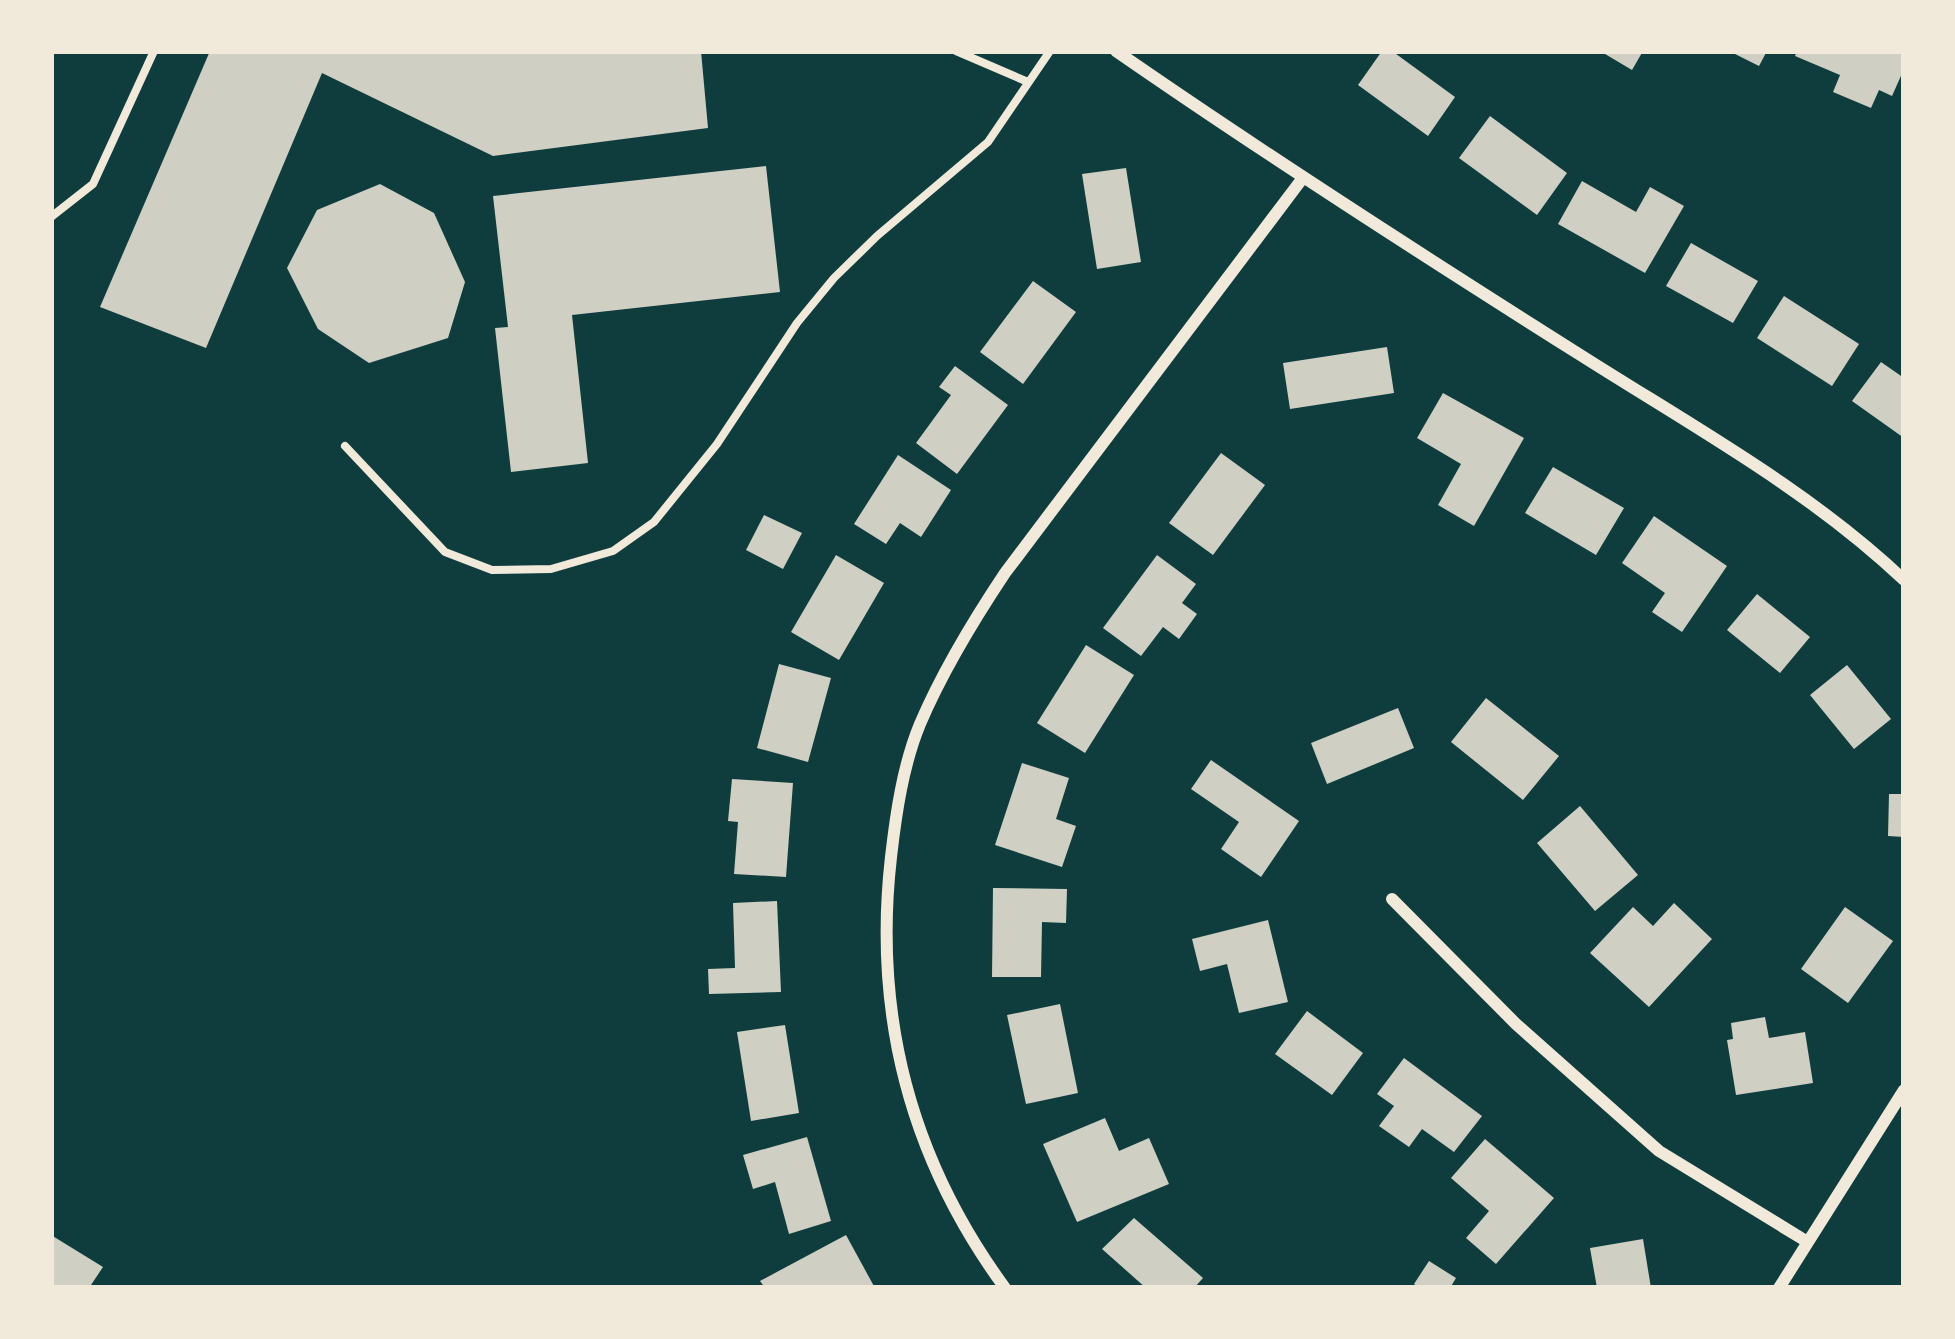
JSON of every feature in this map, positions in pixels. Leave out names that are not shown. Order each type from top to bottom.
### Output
[{"type":"street","points":[[1116,51],[1302,179],[1784,484],[1904,580]]},
{"type":"street","points":[[1005,1288],[935,1176],[904,1084],[889,995],[886,928],[896,810],[919,727],[972,623],[1005,572],[1302,179]]},
{"type":"street","points":[[1392,899],[1516,1024],[1659,1150],[1806,1241]]},
{"type":"street","points":[[1778,1288],[1904,1090]]},
{"type":"lane","points":[[51,217],[93,184],[154,51]]},
{"type":"lane","points":[[956,51],[1028,82]]},
{"type":"lane","points":[[345,446],[446,552],[476,564],[492,570],[551,569],[613,551],[654,522],[705,460],[797,323],[835,278],[988,142],[1050,51]]},
{"type":"building","points":[[210,51],[701,51],[708,128],[493,156],[322,73],[206,348],[100,307]]},
{"type":"building","points":[[1382,51],[1392,51],[1455,97],[1428,136],[1358,85]]},
{"type":"building","points":[[1600,51],[1643,51],[1632,70]]},
{"type":"building","points":[[1729,51],[1767,51],[1759,66]]},
{"type":"building","points":[[1797,51],[1904,51],[1904,69],[1892,96],[1879,90],[1871,108],[1833,92],[1840,75],[1795,56]]},
{"type":"building","points":[[1490,116],[1567,173],[1537,215],[1459,158]]},
{"type":"building","points":[[766,166],[780,292],[572,315],[588,463],[511,472],[495,328],[508,327],[493,196]]},
{"type":"building","points":[[1126,168],[1141,262],[1097,269],[1082,174]]},
{"type":"building","points":[[1582,181],[1636,212],[1650,187],[1684,206],[1645,273],[1558,224]]},
{"type":"building","points":[[380,184],[434,213],[465,282],[448,338],[369,363],[318,329],[287,268],[317,210]]},
{"type":"building","points":[[1691,243],[1758,281],[1733,323],[1666,286]]},
{"type":"building","points":[[1033,281],[1076,312],[1023,384],[980,352]]},
{"type":"building","points":[[1784,296],[1859,344],[1832,386],[1757,338]]},
{"type":"building","points":[[1387,347],[1394,393],[1290,409],[1283,363]]},
{"type":"building","points":[[1881,362],[1904,378],[1904,438],[1852,401]]},
{"type":"building","points":[[955,366],[1008,405],[957,474],[916,443],[951,395],[939,387]]},
{"type":"building","points":[[1443,393],[1524,438],[1474,526],[1438,505],[1461,464],[1417,438]]},
{"type":"building","points":[[1221,453],[1265,485],[1213,555],[1169,523]]},
{"type":"building","points":[[898,455],[951,490],[921,537],[900,523],[886,544],[854,524]]},
{"type":"building","points":[[1553,467],[1624,508],[1596,555],[1525,513]]},
{"type":"building","points":[[764,515],[802,533],[783,569],[746,550]]},
{"type":"building","points":[[1654,516],[1727,566],[1682,632],[1652,612],[1665,593],[1622,563]]},
{"type":"building","points":[[836,555],[884,583],[839,660],[791,632]]},
{"type":"building","points":[[1157,555],[1196,584],[1182,603],[1197,614],[1179,639],[1163,627],[1141,656],[1103,628]]},
{"type":"building","points":[[1757,594],[1810,637],[1780,673],[1727,630]]},
{"type":"building","points":[[1086,645],[1134,675],[1085,753],[1037,723]]},
{"type":"building","points":[[779,664],[831,678],[808,762],[757,748]]},
{"type":"building","points":[[1847,665],[1891,719],[1854,749],[1810,695]]},
{"type":"building","points":[[1486,698],[1559,756],[1523,800],[1451,742]]},
{"type":"building","points":[[1398,708],[1414,748],[1327,784],[1311,743]]},
{"type":"building","points":[[1211,760],[1299,821],[1261,877],[1221,849],[1239,822],[1191,789]]},
{"type":"building","points":[[1022,763],[1069,778],[1056,819],[1076,826],[1062,867],[995,845]]},
{"type":"building","points":[[732,779],[793,783],[786,877],[734,874],[738,822],[728,821]]},
{"type":"building","points":[[1889,794],[1904,794],[1904,837],[1888,836]]},
{"type":"building","points":[[1580,806],[1638,875],[1595,911],[1537,843]]},
{"type":"building","points":[[993,888],[1067,889],[1066,923],[1042,922],[1041,977],[992,977]]},
{"type":"building","points":[[777,901],[781,992],[709,994],[708,969],[735,968],[733,903]]},
{"type":"building","points":[[1674,903],[1712,939],[1649,1007],[1590,953],[1633,907],[1653,926]]},
{"type":"building","points":[[1845,907],[1893,941],[1848,1003],[1801,969]]},
{"type":"building","points":[[1268,920],[1288,1002],[1239,1013],[1227,964],[1200,971],[1192,939]]},
{"type":"building","points":[[1060,1004],[1078,1093],[1026,1104],[1007,1015]]},
{"type":"building","points":[[1307,1011],[1363,1053],[1332,1095],[1275,1054]]},
{"type":"building","points":[[1765,1017],[1769,1038],[1805,1032],[1813,1083],[1736,1095],[1727,1040],[1733,1039],[1731,1023]]},
{"type":"building","points":[[785,1025],[799,1113],[751,1121],[737,1032]]},
{"type":"building","points":[[1404,1058],[1482,1116],[1454,1152],[1422,1129],[1409,1147],[1379,1126],[1394,1106],[1377,1094]]},
{"type":"building","points":[[1105,1118],[1119,1151],[1149,1138],[1169,1184],[1077,1222],[1043,1144]]},
{"type":"building","points":[[807,1137],[831,1221],[789,1234],[775,1182],[753,1189],[743,1155]]},
{"type":"building","points":[[1485,1139],[1554,1198],[1496,1264],[1466,1238],[1489,1211],[1451,1178]]},
{"type":"building","points":[[1134,1218],[1203,1278],[1194,1288],[1146,1288],[1102,1249]]},
{"type":"building","points":[[51,1235],[103,1267],[89,1288],[51,1288]]},
{"type":"building","points":[[846,1235],[875,1288],[765,1288],[760,1281]]},
{"type":"building","points":[[1643,1239],[1651,1288],[1597,1288],[1590,1248]]},
{"type":"building","points":[[1429,1261],[1456,1278],[1450,1288],[1414,1284]]}]
